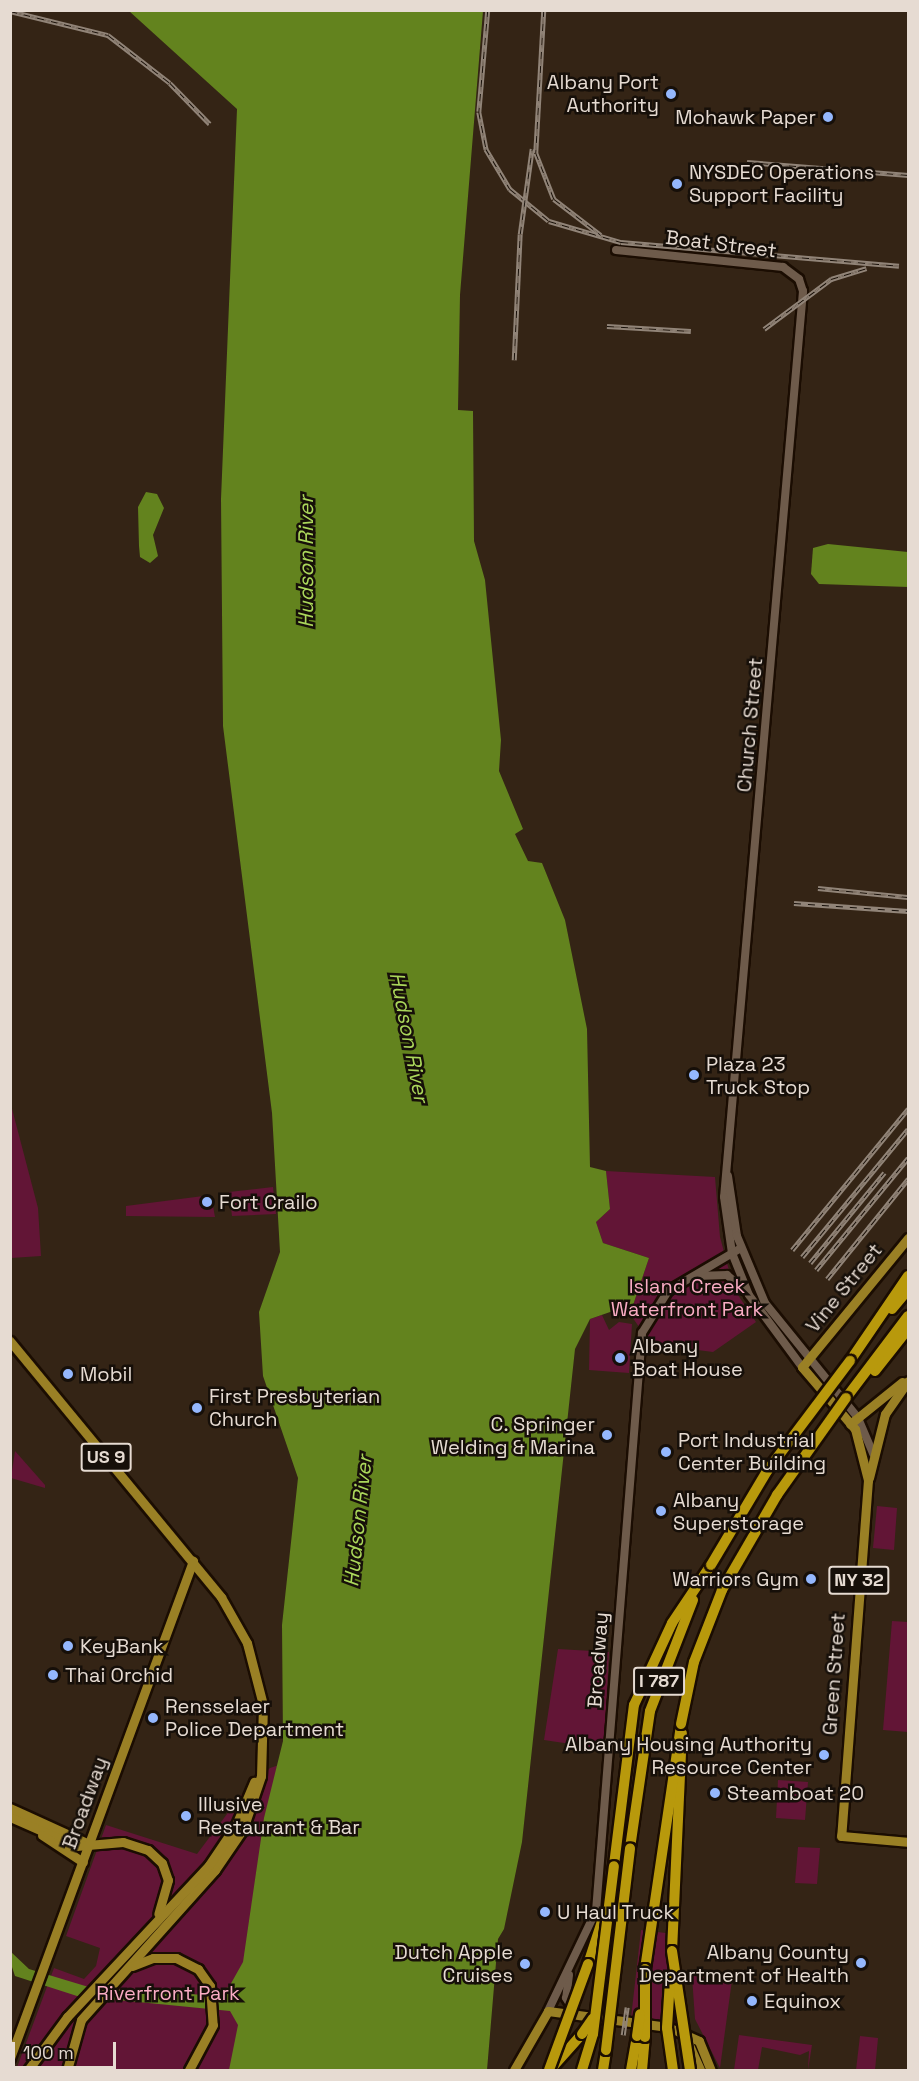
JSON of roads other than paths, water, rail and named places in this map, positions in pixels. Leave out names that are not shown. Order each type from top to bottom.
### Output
[{"type":"highway","points":[[850,1361],[909,1276]]},
{"type":"highway","name":"I 787","points":[[603,2070],[630,1848],[652,1702],[711,1565],[773,1463],[850,1361],[909,1290]]},
{"type":"highway","name":"I 787","points":[[641,2036],[645,1969],[681,1724],[694,1662],[722,1590],[777,1495],[846,1398],[909,1316]]},
{"type":"highway","points":[[846,1398],[909,1329]]},
{"type":"highway","points":[[582,2070],[593,2034],[634,1705],[672,1623],[711,1565]]},
{"type":"highway","points":[[673,2070],[666,2018],[684,1751],[681,1724]]},
{"type":"highway","points":[[550,2070],[582,2034],[603,1991],[630,1848]]},
{"type":"highway","points":[[550,2070],[596,1943],[614,1866]]},
{"type":"highway","points":[[672,1951],[690,2070]]},
{"type":"highway","points":[[631,2070],[641,2036]]},
{"type":"highway","points":[[641,2036],[642,2070]]},
{"type":"main road","name":"Vine Street","points":[[805,1363],[909,1238]]},
{"type":"main road","name":"US 9","points":[[10,1341],[193,1561],[229,1608],[251,1655],[263,1705],[262,1753],[256,1794],[235,1843],[78,2025],[67,2070]]},
{"type":"main road","name":"NY 32","points":[[805,1363],[854,1421]]},
{"type":"main road","points":[[854,1421],[909,1375]]},
{"type":"main road","name":"Green Street","points":[[909,1380],[885,1414],[868,1480],[841,1836],[909,1842]]},
{"type":"main road","name":"Green Street","points":[[854,1421],[863,1450],[868,1480]]},
{"type":"main road","name":"Broadway","points":[[10,2058],[193,1561]]},
{"type":"main road","name":"US 9","points":[[28,2070],[120,1959],[229,1838],[262,1753]]},
{"type":"main road","points":[[10,1808],[89,1844]]},
{"type":"main road","points":[[10,1817],[76,1846],[131,1843],[162,1863],[168,1880],[166,1900],[141,1936]]},
{"type":"main road","points":[[38,1831],[83,1862]]},
{"type":"main road","points":[[129,1967],[168,1957],[201,1972],[214,1996],[212,2029],[189,2070]]},
{"type":"main road","points":[[514,2070],[548,2011],[684,2033],[705,2049],[711,2070]]},
{"type":"main road","points":[[684,2033],[700,2070]]},
{"type":"street","name":"Boat Street","points":[[616,250],[783,267],[799,279]]},
{"type":"street","name":"Church Street","points":[[799,279],[803,315],[724,1211],[732,1253],[749,1294],[805,1363]]},
{"type":"street","name":"Church Street","points":[[728,1175],[741,1248],[765,1303],[805,1363]]},
{"type":"street","name":"Broadway","points":[[548,2011],[592,1928],[597,1901],[639,1344],[651,1312],[686,1278],[741,1248]]},
{"type":"street","points":[[686,1278],[727,1275],[749,1294]]},
{"type":"street","points":[[854,1421],[873,1454]]},
{"type":"street","points":[[570,1967],[566,1998],[583,2016]]},
{"type":"water","name":"Hudson River","points":[[129,11],[483,11],[460,295],[458,410],[473,411],[474,541],[485,580],[501,740],[499,771],[523,829],[515,834],[528,861],[542,863],[565,920],[587,1029],[590,1167],[606,1171],[610,1209],[596,1222],[603,1243],[649,1258],[630,1314],[613,1311],[590,1319],[575,1349],[522,1842],[504,1929],[498,1939],[487,2070],[229,2070],[238,2025],[230,2011],[77,1996],[15,1976],[11,1964],[10,1951],[29,1969],[92,1988],[205,1995],[229,1987],[243,1962],[264,1818],[283,1741],[282,1625],[298,1478],[263,1376],[259,1312],[280,1252],[272,1113],[223,726],[221,499],[237,109]]},
{"type":"water","points":[[146,492],[157,494],[164,508],[153,535],[158,556],[150,563],[140,557],[139,546],[138,507]]},
{"type":"water","points":[[828,544],[908,552],[908,587],[819,584],[811,574],[813,548]]},
{"type":"railway","points":[[488,10],[479,112],[486,149],[510,189],[549,221],[621,242],[899,266]]},
{"type":"railway","points":[[544,10],[536,153],[554,199],[601,235]]},
{"type":"railway","points":[[10,11],[108,35],[170,83],[210,124]]},
{"type":"railway","points":[[514,360],[520,234],[532,149]]},
{"type":"railway","points":[[747,162],[908,175]]},
{"type":"railway","points":[[764,329],[831,279],[866,268]]},
{"type":"railway","points":[[607,326],[691,331]]},
{"type":"railway","points":[[818,888],[908,897]]},
{"type":"railway","points":[[794,903],[908,911]]},
{"type":"railway","points":[[792,1250],[908,1109]]},
{"type":"railway","points":[[802,1257],[908,1129]]},
{"type":"railway","points":[[816,1270],[908,1158]]},
{"type":"railway","points":[[810,1263],[884,1173]]},
{"type":"railway","points":[[827,1279],[908,1179]]},
{"type":"railway","points":[[623,2035],[627,2007]]},
{"type":"place","name":"Albany Port Authority","points":[[671,94]]},
{"type":"place","name":"Mohawk Paper","points":[[828,117]]},
{"type":"place","name":"NYSDEC Operations Support Facility","points":[[677,184]]},
{"type":"place","name":"Plaza 23 Truck Stop","points":[[694,1075]]},
{"type":"place","name":"Fort Crailo","points":[[207,1202]]},
{"type":"place","name":"Albany Boat House","points":[[620,1358]]},
{"type":"place","name":"Mobil","points":[[68,1374]]},
{"type":"place","name":"First Presbyterian Church","points":[[197,1408]]},
{"type":"place","name":"C. Springer Welding & Marina","points":[[607,1435]]},
{"type":"place","name":"Port Industrial Center Building","points":[[666,1452]]},
{"type":"place","name":"Albany Superstorage","points":[[661,1511]]},
{"type":"place","name":"Warriors Gym","points":[[811,1579]]},
{"type":"place","name":"KeyBank","points":[[68,1646]]},
{"type":"place","name":"Thai Orchid","points":[[53,1675]]},
{"type":"place","name":"Rensselaer Police Department","points":[[153,1718]]},
{"type":"place","name":"Albany Housing Authority Resource Center","points":[[824,1755]]},
{"type":"place","name":"Steamboat 20","points":[[715,1793]]},
{"type":"place","name":"Illusive Restaurant & Bar","points":[[186,1816]]},
{"type":"place","name":"U Haul Truck","points":[[545,1912]]},
{"type":"place","name":"Albany County Department of Health","points":[[861,1963]]},
{"type":"place","name":"Dutch Apple Cruises","points":[[525,1964]]},
{"type":"place","name":"Equinox","points":[[752,2001]]},
{"type":"park label","name":"Island Creek Waterfront Park","points":[[687,1298]]},
{"type":"park label","name":"Riverfront Park","points":[[168,1993]]}]
